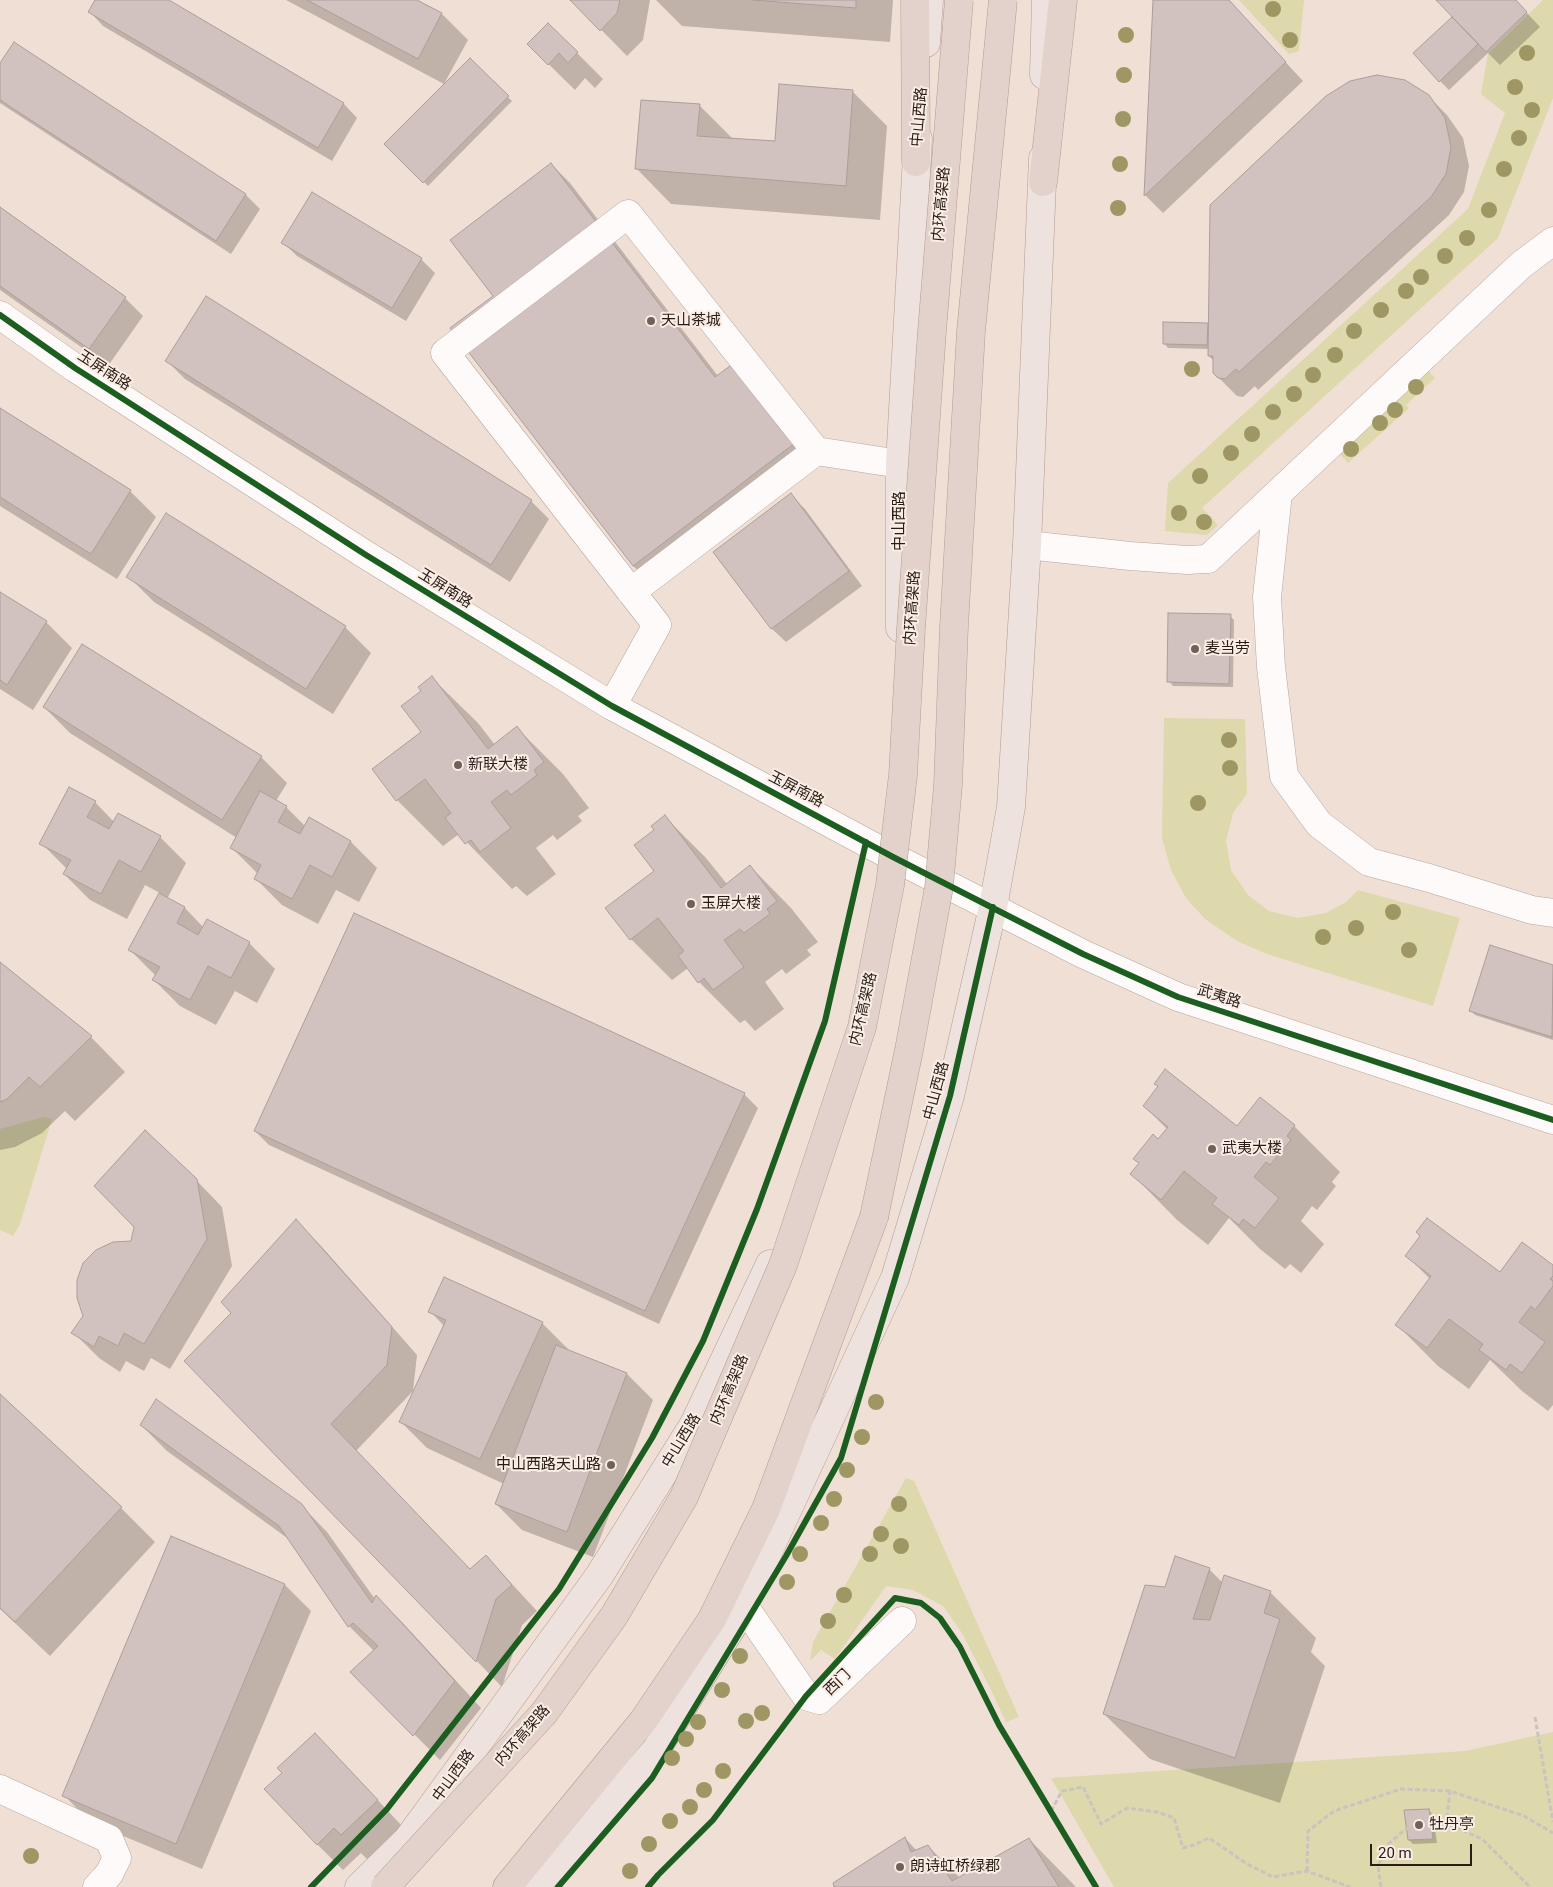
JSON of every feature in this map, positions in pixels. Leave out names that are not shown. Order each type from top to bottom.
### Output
[{"type":"highway","points":[[915,0],[916,162]]},
{"type":"highway","name":"内环高架路","points":[[386,1887],[544,1714],[614,1616],[684,1497],[784,1265],[862,1027],[890,885],[903,776],[911,628],[932,331],[959,0]]},
{"type":"highway","points":[[507,1887],[643,1721],[712,1619],[766,1510],[874,1217],[909,1050],[938,888],[948,785],[954,626],[971,331],[1003,0]]},
{"type":"highway","points":[[1042,182],[1063,0]]},
{"type":"main road","name":"中山西路","points":[[359,1887],[408,1839],[593,1584],[694,1424],[776,1251],[847,1041],[894,857],[900,774],[900,464],[916,162],[929,0]]},
{"type":"main road","name":"中山西路","points":[[535,1887],[656,1750],[744,1606],[895,1278],[950,1096],[993,907],[1011,808],[1027,545],[1042,182],[1046,0]]},
{"type":"street","points":[[612,706],[657,624],[445,353],[628,214],[816,451]]},
{"type":"street","points":[[1027,545],[1178,559],[1208,559],[1521,265],[1553,241]]},
{"type":"street","name":"玉屏南路","points":[[0,315],[75,368],[366,555],[612,706],[894,857]]},
{"type":"street","points":[[631,592],[816,451],[900,464]]},
{"type":"street","points":[[1278,493],[1267,597],[1271,667],[1284,776],[1318,824],[1369,862],[1429,878],[1532,910],[1553,913]]},
{"type":"street","name":"武夷路","points":[[894,857],[1083,954],[1178,997],[1553,1120]]},
{"type":"street","name":"西门","points":[[744,1606],[806,1696],[820,1700],[902,1621]]},
{"type":"street","points":[[0,1789],[109,1839],[116,1858],[110,1874],[97,1887]]},
{"type":"path","points":[[1535,1717],[1553,1822]]},
{"type":"path","points":[[1051,1811],[1062,1791],[1083,1787],[1101,1824],[1127,1808],[1157,1812],[1174,1818],[1183,1848],[1208,1838],[1247,1864],[1273,1877],[1307,1872],[1350,1887]]},
{"type":"path","points":[[1307,1872],[1308,1831],[1334,1811],[1401,1789],[1450,1791],[1524,1816],[1553,1833]]},
{"type":"path","points":[[1446,1824],[1450,1791]]},
{"type":"path","points":[[1046,1803],[1056,1818]]},
{"type":"path","points":[[1381,1887],[1378,1866],[1388,1844],[1406,1829],[1431,1822],[1446,1824],[1482,1839],[1530,1887]]},
{"type":"shaded area","points":[[1239,0],[1304,0],[1299,51],[1289,54]]},
{"type":"shaded area","points":[[1543,0],[1553,0],[1553,98],[1498,238],[1202,508],[1218,525],[1207,535],[1165,531],[1168,483],[1468,209],[1505,113],[1481,94],[1488,54]]},
{"type":"shaded area","points":[[1428,370],[1435,378],[1406,405],[1409,408],[1348,463],[1339,453]]},
{"type":"shaded area","points":[[1164,718],[1245,719],[1247,794],[1233,813],[1226,841],[1231,870],[1248,895],[1269,911],[1298,918],[1326,913],[1346,902],[1358,890],[1460,918],[1433,1006],[1267,954],[1237,941],[1205,919],[1186,898],[1171,870],[1162,838]]},
{"type":"shaded area","points":[[43,1117],[52,1119],[20,1224],[13,1236],[0,1230],[0,1129]]},
{"type":"shaded area","points":[[906,1478],[914,1481],[1019,1717],[1006,1722],[962,1633],[943,1606],[913,1590],[886,1586],[835,1659],[821,1650],[810,1661],[813,1642]]},
{"type":"shaded area","points":[[1553,1732],[1553,1887],[1114,1887],[1051,1778],[1465,1751]]},
{"type":"building","points":[[95,0],[169,0],[344,103],[318,148],[88,12]]},
{"type":"building","points":[[307,0],[417,0],[442,13],[418,59]]},
{"type":"building","points":[[570,0],[620,0],[617,13],[600,31]]},
{"type":"building","points":[[753,0],[856,0],[856,8]]},
{"type":"building","points":[[1153,0],[1229,0],[1286,62],[1144,196]]},
{"type":"building","points":[[1436,0],[1516,0],[1527,12],[1486,52]]},
{"type":"building","points":[[1452,17],[1478,44],[1439,82],[1413,53]]},
{"type":"building","points":[[548,23],[578,52],[568,63],[559,53],[548,65],[527,44]]},
{"type":"building","points":[[14,42],[246,194],[216,241],[0,100],[0,63]]},
{"type":"building","points":[[470,58],[509,96],[423,183],[384,144]]},
{"type":"building","points":[[1377,75],[1405,80],[1429,95],[1445,118],[1451,147],[1446,174],[1431,197],[1239,372],[1236,369],[1225,379],[1218,378],[1213,373],[1213,356],[1208,356],[1210,205],[1326,96],[1350,81]]},
{"type":"building","points":[[779,84],[853,90],[846,186],[635,169],[641,100],[700,104],[697,136],[775,141]]},
{"type":"building","points":[[551,163],[715,377],[734,363],[795,443],[633,566],[450,328],[493,296],[450,240]]},
{"type":"building","points":[[312,192],[422,258],[392,308],[281,243]]},
{"type":"building","points":[[0,207],[126,297],[89,349],[0,286]]},
{"type":"building","points":[[206,296],[532,500],[491,565],[165,361]]},
{"type":"building","points":[[1163,322],[1208,323],[1207,345],[1163,344]]},
{"type":"building","points":[[0,408],[131,490],[91,554],[0,497]]},
{"type":"building","points":[[791,493],[849,571],[771,629],[713,552]]},
{"type":"building","points":[[166,513],[346,626],[306,689],[126,577]]},
{"type":"building","points":[[0,592],[47,621],[7,685],[0,680]]},
{"type":"building","points":[[1168,613],[1231,614],[1229,684],[1167,682]]},
{"type":"building","points":[[82,644],[262,756],[222,820],[43,707]]},
{"type":"building","name":"新联大楼","points":[[432,676],[488,749],[517,726],[544,762],[534,770],[537,775],[511,795],[507,790],[491,802],[511,828],[480,852],[471,840],[465,844],[445,818],[451,813],[425,779],[396,801],[372,769],[421,732],[401,706],[421,691],[418,687]]},
{"type":"building","points":[[69,787],[96,801],[87,817],[109,829],[118,813],[161,836],[141,872],[119,860],[101,894],[63,874],[71,860],[39,844]]},
{"type":"building","points":[[260,791],[287,806],[278,822],[300,834],[309,817],[351,841],[332,877],[310,865],[292,899],[254,879],[261,865],[230,848]]},
{"type":"building","name":"玉屏大楼","points":[[665,815],[721,888],[750,865],[777,901],[767,909],[770,914],[744,933],[740,929],[724,940],[744,967],[713,990],[704,978],[698,983],[678,956],[684,951],[658,918],[630,940],[605,908],[654,871],[634,845],[654,830],[651,826]]},
{"type":"building","points":[[159,893],[185,907],[177,923],[198,935],[207,919],[250,942],[231,978],[208,966],[190,1000],[152,980],[160,967],[128,950]]},
{"type":"building","points":[[354,913],[745,1093],[645,1311],[254,1131]]},
{"type":"building","points":[[1490,945],[1553,965],[1552,1037],[1469,1011]]},
{"type":"building","points":[[0,962],[92,1036],[40,1087],[29,1077],[7,1099],[0,1102]]},
{"type":"building","name":"武夷大楼","points":[[1165,1069],[1237,1126],[1260,1097],[1295,1125],[1287,1136],[1291,1140],[1270,1165],[1266,1162],[1254,1177],[1279,1198],[1255,1228],[1243,1219],[1239,1225],[1212,1204],[1217,1198],[1184,1171],[1161,1200],[1130,1174],[1139,1163],[1133,1159],[1153,1134],[1158,1139],[1168,1127],[1143,1106],[1158,1086],[1154,1084]]},
{"type":"building","points":[[145,1130],[197,1179],[207,1239],[144,1344],[124,1333],[118,1346],[99,1336],[94,1347],[71,1333],[83,1316],[77,1298],[77,1280],[83,1263],[96,1250],[113,1242],[131,1241],[134,1227],[94,1186]]},
{"type":"building","points":[[1427,1218],[1500,1272],[1522,1242],[1553,1265],[1553,1276],[1550,1279],[1553,1281],[1553,1286],[1535,1310],[1531,1306],[1519,1322],[1545,1342],[1522,1373],[1510,1364],[1506,1370],[1479,1350],[1483,1344],[1449,1319],[1427,1348],[1395,1325],[1431,1276],[1405,1256],[1420,1236],[1416,1232]]},
{"type":"building","points":[[296,1219],[392,1327],[387,1365],[331,1424],[470,1569],[486,1555],[512,1585],[496,1599],[476,1662],[184,1361],[231,1313],[221,1302]]},
{"type":"building","points":[[444,1277],[543,1322],[480,1459],[399,1422],[446,1320],[428,1312]]},
{"type":"building","points":[[556,1345],[627,1373],[567,1532],[495,1504]]},
{"type":"building","points":[[0,1394],[122,1507],[15,1622],[0,1608]]},
{"type":"building","points":[[156,1399],[302,1504],[372,1603],[376,1595],[455,1681],[413,1736],[350,1672],[378,1646],[353,1623],[348,1627],[279,1526],[140,1425]]},
{"type":"building","points":[[171,1536],[285,1584],[176,1844],[62,1796]]},
{"type":"building","points":[[1175,1556],[1210,1568],[1193,1619],[1210,1620],[1224,1575],[1271,1591],[1264,1613],[1280,1619],[1235,1758],[1103,1714],[1145,1585],[1165,1587]]},
{"type":"building","points":[[315,1733],[378,1800],[341,1835],[334,1828],[317,1845],[264,1789],[282,1773],[277,1768]]},
{"type":"building","name":"牡丹亭","points":[[1429,1809],[1433,1839],[1408,1840],[1404,1810]]},
{"type":"building","name":"朗诗虹桥绿郡","points":[[905,1837],[911,1852],[928,1845],[952,1881],[1029,1838],[1059,1887],[834,1887],[833,1883]]},
{"type":"cycle path","points":[[0,315],[75,368],[366,555],[612,706],[893,857],[1083,954],[1178,997],[1553,1120]]},
{"type":"cycle path","points":[[311,1887],[387,1809],[559,1589],[652,1438],[703,1341],[757,1209],[825,1021],[866,842]]},
{"type":"cycle path","points":[[558,1887],[652,1778],[786,1556],[841,1458],[950,1096],[993,907]]},
{"type":"cycle path","points":[[648,1887],[713,1820],[806,1696],[895,1598],[921,1603],[940,1618],[960,1647],[999,1725],[1096,1887]]},
{"type":"place","name":"天山茶城","points":[[651,321]]},
{"type":"place","name":"麦当劳","points":[[1195,649]]},
{"type":"place","name":"新联大楼","points":[[458,765]]},
{"type":"place","name":"玉屏大楼","points":[[691,904]]},
{"type":"place","name":"武夷大楼","points":[[1212,1149]]},
{"type":"place","name":"中山西路天山路","points":[[611,1465]]},
{"type":"place","name":"牡丹亭","points":[[1419,1825]]},
{"type":"place","name":"朗诗虹桥绿郡","points":[[900,1867]]}]
